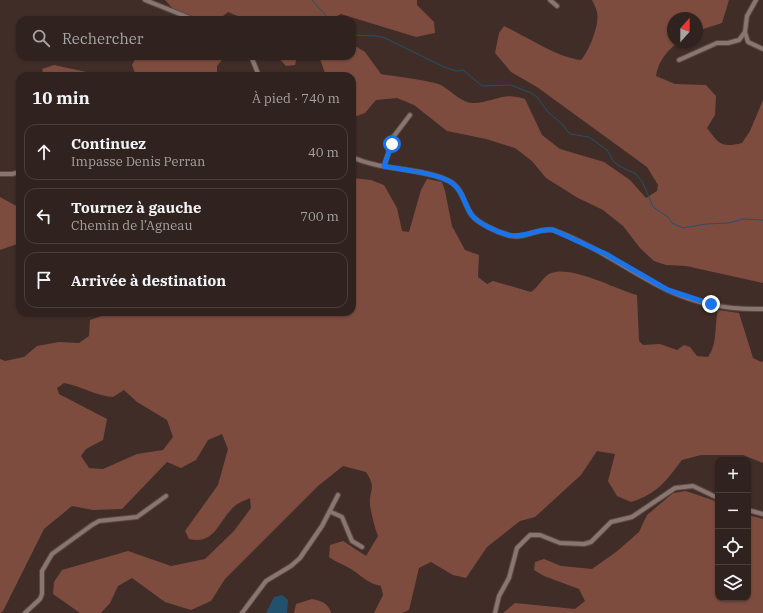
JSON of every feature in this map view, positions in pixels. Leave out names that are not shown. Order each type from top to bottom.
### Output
[{"type":"street","points":[[145,0],[186,16]]},
{"type":"street","points":[[550,0],[557,6]]},
{"type":"street","points":[[756,0],[747,16],[745,32],[748,42],[763,49]]},
{"type":"street","points":[[679,60],[717,43],[728,43],[739,40],[745,32]]},
{"type":"street","points":[[252,60],[257,72]]},
{"type":"street","points":[[384,166],[394,136],[410,116]]},
{"type":"street","points":[[356,158],[384,166],[439,177],[450,181],[460,190],[473,216],[504,234],[516,236],[545,230],[553,230],[606,254],[668,290],[723,307],[742,310],[763,309]]},
{"type":"street","points":[[0,174],[16,173]]},
{"type":"street","points":[[495,613],[499,596],[509,578],[517,548],[530,535],[540,535],[560,543],[584,544],[591,542],[611,522],[632,517],[675,488],[693,486],[715,497]]},
{"type":"street","points":[[242,613],[266,581],[291,566],[300,558],[331,512],[338,495]]},
{"type":"street","points":[[25,613],[40,599],[42,594],[42,571],[52,554],[92,525],[100,521],[137,517],[166,496]]},
{"type":"street","points":[[751,511],[763,514]]},
{"type":"street","points":[[331,512],[342,517],[352,541],[362,547]]},
{"type":"shaded area","points":[[165,0],[417,0],[417,5],[434,22],[435,33],[416,37],[356,19],[356,16],[341,14],[337,16],[238,16],[228,12],[223,16],[179,16]]},
{"type":"shaded area","points":[[592,0],[729,0],[722,23],[703,29],[703,12],[667,12],[667,48],[672,48],[664,57],[656,76],[675,84],[706,85],[716,96],[715,115],[707,128],[718,141],[725,145],[742,143],[750,131],[763,100],[763,283],[686,266],[666,265],[654,261],[640,248],[623,226],[603,210],[578,198],[546,178],[532,161],[515,148],[486,139],[447,131],[414,105],[397,98],[376,100],[365,113],[356,116],[356,72],[325,72],[320,60],[356,60],[356,46],[365,52],[381,74],[437,83],[465,101],[473,103],[510,96],[525,99],[542,135],[560,149],[604,162],[630,180],[646,198],[657,191],[658,185],[647,167],[537,87],[511,72],[495,53],[499,33],[504,26],[552,51],[581,60],[590,44],[595,30],[598,17]]},
{"type":"shaded area","points":[[134,60],[222,60],[217,66],[217,72],[135,72],[132,65]]},
{"type":"shaded area","points":[[281,60],[296,60],[295,65],[286,66]]},
{"type":"shaded area","points":[[54,65],[86,72],[43,72],[42,69]]},
{"type":"shaded area","points":[[356,178],[371,180],[384,185],[397,208],[402,231],[409,232],[421,190],[427,179],[442,182],[452,226],[465,250],[479,255],[478,277],[487,284],[493,281],[531,292],[548,274],[560,271],[570,272],[594,279],[637,295],[639,341],[643,345],[660,344],[677,350],[684,345],[690,347],[697,356],[708,357],[711,352],[715,340],[718,310],[739,313],[753,358],[761,362],[763,361],[763,463],[743,455],[701,455],[682,460],[671,474],[654,491],[631,502],[617,496],[608,481],[615,454],[597,451],[581,475],[535,517],[520,521],[487,547],[466,578],[453,575],[431,562],[419,568],[409,610],[402,613],[374,613],[383,595],[381,586],[369,582],[351,569],[329,557],[330,545],[343,541],[366,556],[378,536],[370,505],[372,486],[366,472],[343,466],[318,486],[225,579],[211,601],[191,610],[165,602],[132,578],[118,586],[110,603],[101,613],[80,613],[53,594],[54,582],[62,570],[128,551],[171,566],[205,559],[234,531],[251,508],[250,498],[239,503],[232,508],[212,534],[206,538],[199,540],[189,539],[185,531],[218,485],[228,449],[222,434],[208,440],[196,460],[181,468],[167,462],[122,509],[93,510],[72,506],[44,529],[3,611],[0,613],[0,359],[5,361],[24,357],[37,346],[59,342],[79,343],[89,336],[90,320],[102,316],[356,316]],"holes":[[[64,383],[113,397],[124,390],[137,402],[167,420],[173,437],[163,450],[137,454],[103,469],[89,468],[81,456],[86,449],[103,440],[107,419],[59,394],[57,388]]]},
{"type":"shaded area","points":[[0,197],[16,206],[16,244],[0,250]]},
{"type":"shaded area","points":[[686,491],[715,501],[715,601],[751,601],[751,516],[763,519],[763,613],[503,613],[515,603],[575,609],[585,601],[579,589],[544,576],[534,570],[535,562],[544,559],[561,566],[592,569],[616,552],[639,532],[647,515],[673,493]]},
{"type":"shaded area","points":[[312,599],[324,603],[331,613],[294,613],[296,604]]},
{"type":"water","points":[[282,595],[288,600],[287,613],[266,613],[274,597]]},
{"type":"waterway","points":[[312,0],[326,16]]},
{"type":"waterway","points":[[356,35],[377,36],[385,38],[444,67],[456,71],[463,70],[482,86],[511,85],[531,93],[537,97],[548,112],[562,124],[570,134],[589,137],[607,150],[614,162],[619,166],[636,174],[643,183],[653,207],[668,217],[672,223],[683,228],[706,224],[729,223],[743,219],[763,220]]},
{"type":"route","points":[[392,144],[384,166],[439,177],[450,181],[460,190],[470,213],[482,223],[508,235],[520,236],[545,230],[553,230],[562,233],[606,254],[668,290],[711,304]]}]
